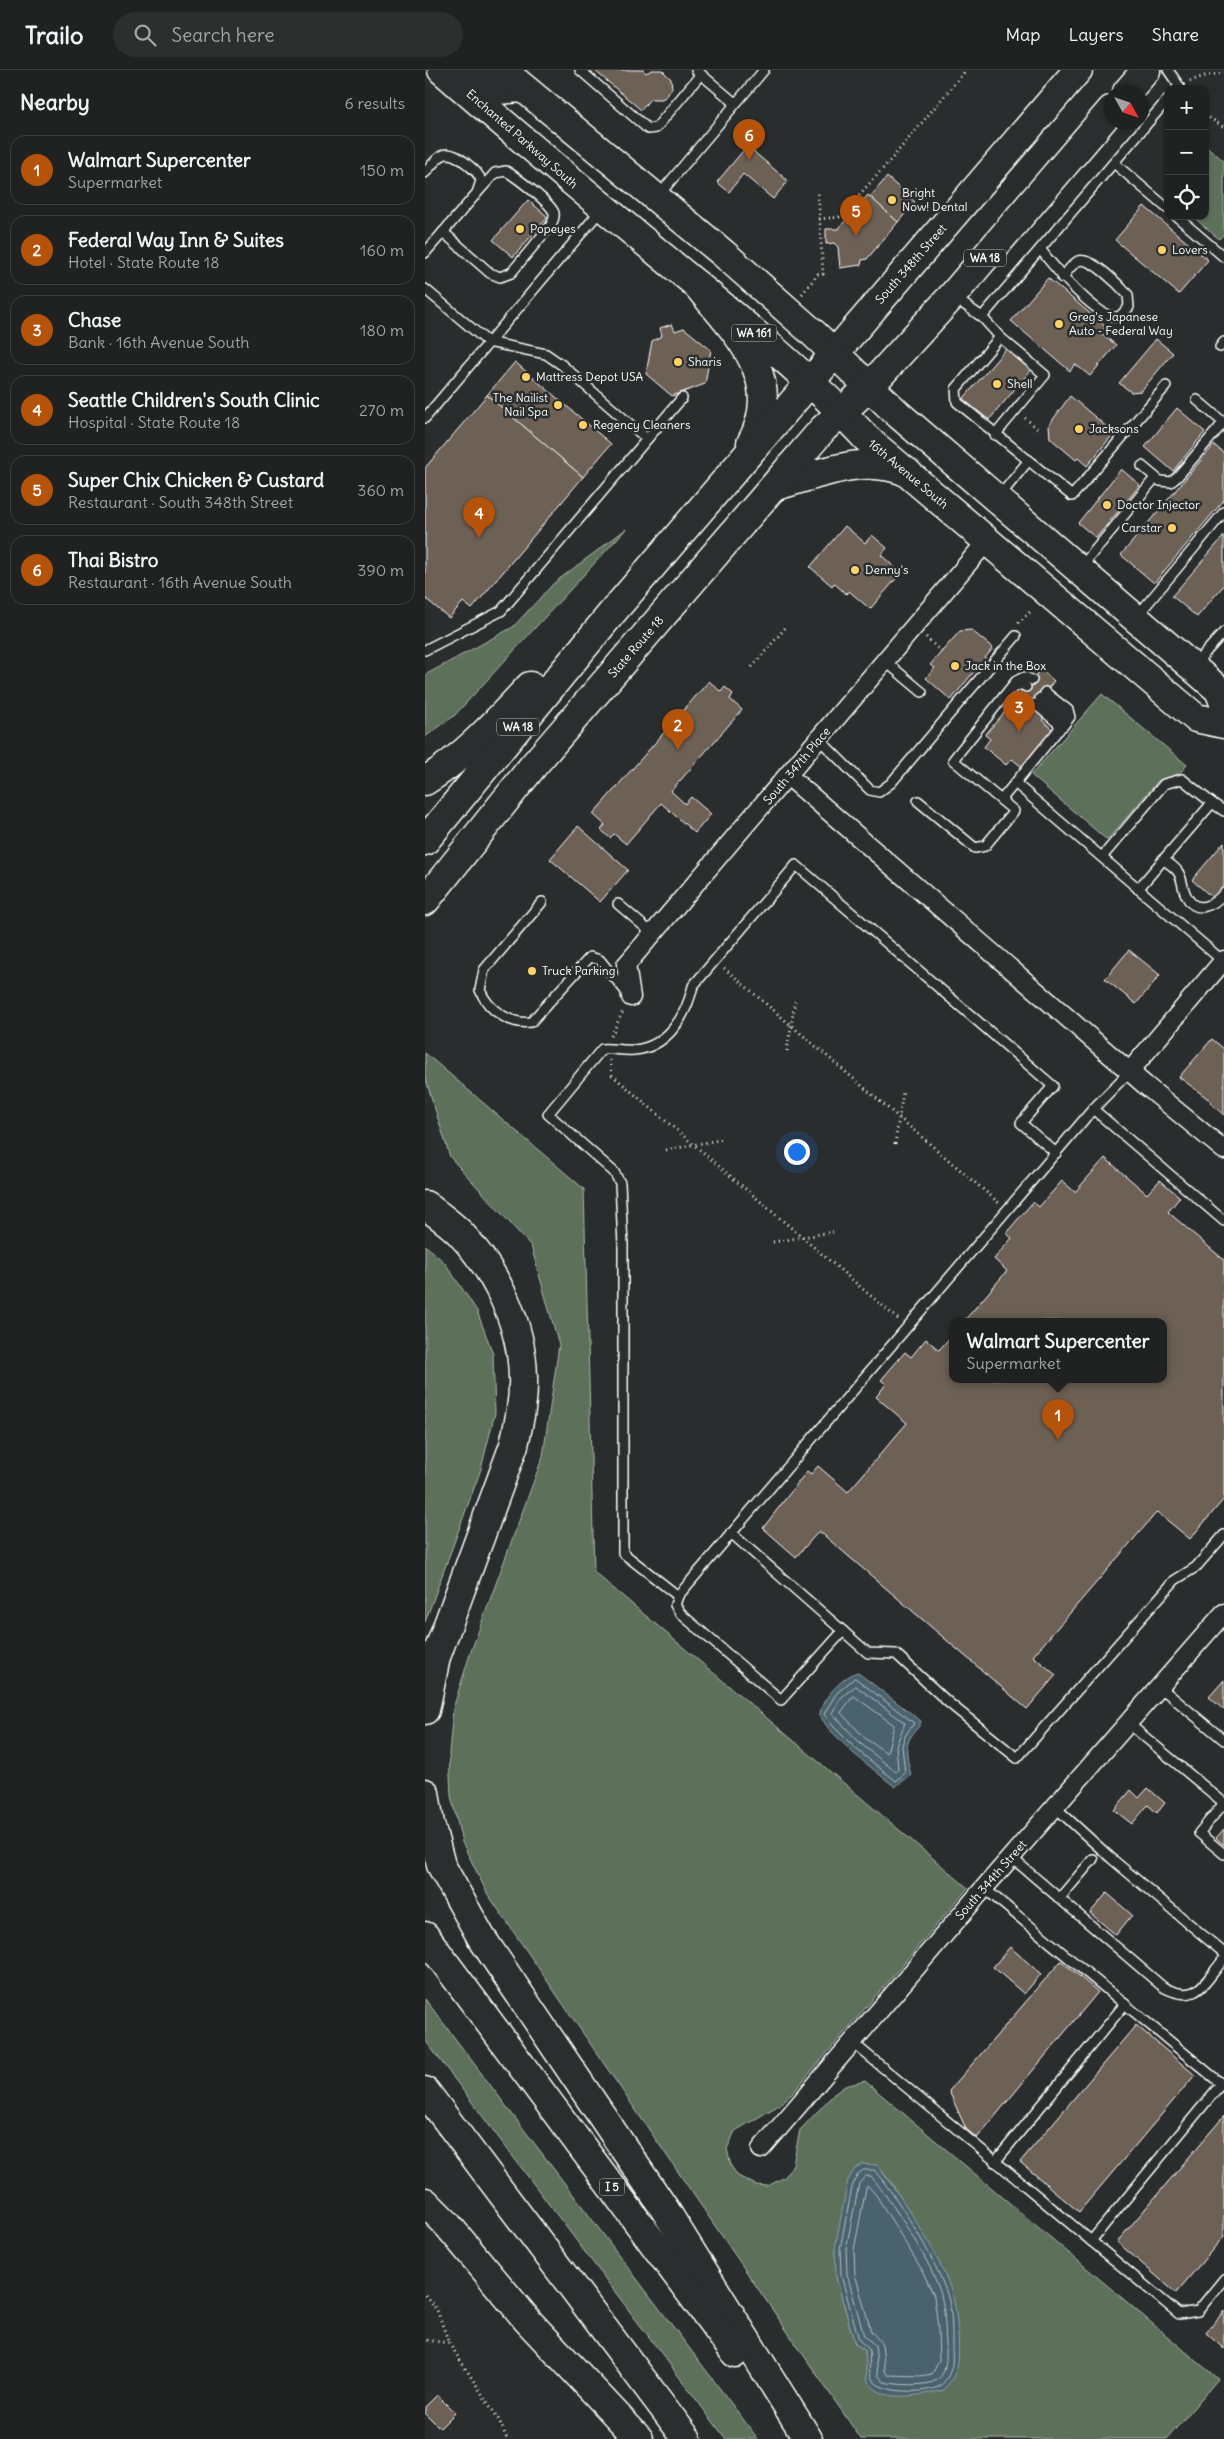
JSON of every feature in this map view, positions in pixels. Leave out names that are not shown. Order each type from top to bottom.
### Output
[{"type":"main road","name":"Enchanted Parkway South","points":[[442,70],[603,208]]},
{"type":"main road","points":[[471,70],[498,90],[523,88]]},
{"type":"main road","name":"WA 161","points":[[502,70],[523,88]]},
{"type":"main road","name":"South 348th Street","points":[[823,368],[1078,70]]},
{"type":"main road","points":[[1133,85],[1146,70]]},
{"type":"main road","name":"16th Avenue South","points":[[523,88],[724,254],[823,368],[856,400],[997,499],[1193,666],[1219,690],[1224,704]]},
{"type":"main road","name":"WA 18","points":[[856,400],[952,296],[1104,118]]},
{"type":"main road","name":"16th Avenue South","points":[[603,208],[697,285],[823,368],[856,400],[866,438],[1196,718],[1224,724]]},
{"type":"main road","points":[[697,285],[743,342],[759,370],[762,381],[763,414],[757,432],[737,468]]},
{"type":"main road","name":"WA 18","points":[[425,841],[611,614],[823,368]]},
{"type":"main road","name":"State Route 18","points":[[425,900],[533,766],[776,486],[823,429],[856,400]]},
{"type":"main road","points":[[776,486],[868,463],[891,466],[907,472]]},
{"type":"main road","points":[[425,781],[472,747],[535,680],[611,614]]},
{"type":"main road","points":[[425,1205],[460,1233],[493,1277],[514,1322],[523,1376],[521,1414],[515,1444],[436,1658],[425,1710]]},
{"type":"main road","points":[[425,1793],[430,1824],[441,1865],[481,1938],[663,2208],[808,2439]]},
{"type":"main road","name":"I 5","points":[[425,1936],[799,2439]]},
{"type":"main road","points":[[425,2091],[687,2439]]},
{"type":"main road","points":[[425,2202],[446,2223],[528,2321],[639,2439]]},
{"type":"main road","points":[[425,2226],[528,2321]]},
{"type":"street","name":"South 347th Place","points":[[631,997],[626,965],[987,541]]},
{"type":"street","points":[[788,776],[1224,1150]]},
{"type":"street","points":[[1130,1071],[1224,961]]},
{"type":"street","name":"South 344th Street","points":[[761,2149],[984,1888],[1224,1613]]},
{"type":"lane","points":[[580,70],[648,128],[656,128],[699,72],[735,103]]},
{"type":"lane","points":[[656,198],[764,70]]},
{"type":"lane","points":[[1168,70],[1177,85]]},
{"type":"lane","points":[[982,317],[1164,104]]},
{"type":"lane","points":[[425,173],[443,154],[456,155],[480,177],[481,186],[477,193]]},
{"type":"lane","points":[[1114,163],[1164,206]]},
{"type":"lane","points":[[425,253],[443,232],[477,193],[495,173],[506,171],[547,204],[554,214],[551,225],[511,273],[500,277],[490,273],[443,232]]},
{"type":"lane","points":[[425,418],[603,208]]},
{"type":"lane","points":[[1181,220],[1224,257]]},
{"type":"lane","points":[[1041,250],[1062,278],[1107,316],[1119,317],[1129,307],[1128,295],[1091,262],[1082,260],[1076,262],[1062,278]]},
{"type":"lane","points":[[425,289],[488,342],[546,354],[562,365],[647,439]]},
{"type":"lane","points":[[952,296],[982,317],[1000,337],[1045,375],[995,435]]},
{"type":"lane","points":[[1000,337],[956,389],[957,402],[995,435],[1073,496],[1166,386]]},
{"type":"lane","points":[[425,650],[501,610],[682,398]]},
{"type":"lane","points":[[1142,466],[1155,478],[1165,482],[1175,479],[1224,422],[1197,400]]},
{"type":"lane","points":[[997,499],[1029,460]]},
{"type":"lane","points":[[1079,569],[1155,478]]},
{"type":"lane","points":[[1136,617],[1224,512]]},
{"type":"lane","points":[[1193,666],[1224,632]]},
{"type":"lane","points":[[819,739],[870,790],[877,792],[884,789],[1016,636]]},
{"type":"lane","points":[[885,661],[922,692]]},
{"type":"lane","points":[[918,801],[975,848],[985,846],[1014,811],[953,760],[1016,681],[1024,677],[1026,687],[1012,689],[1008,692]]},
{"type":"lane","points":[[1001,800],[1064,724],[1062,716],[1040,698]]},
{"type":"lane","points":[[1102,857],[1163,784],[1183,780],[1224,811]]},
{"type":"lane","points":[[1015,783],[1224,961]]},
{"type":"lane","points":[[1138,889],[1212,803]]},
{"type":"lane","points":[[1163,859],[1178,871],[1185,893],[1192,904],[1201,907],[1210,906],[1224,893]]},
{"type":"lane","points":[[678,1596],[623,1552],[623,1246],[620,1183],[614,1172],[549,1114],[602,1049],[633,1050],[661,1041],[675,1027],[689,1003],[693,986],[796,865],[1053,1086],[1021,1123],[1056,1153]]},
{"type":"lane","points":[[542,902],[484,970],[481,990],[488,1004],[507,1019],[523,1023],[531,1022],[589,957],[600,960],[631,997]]},
{"type":"lane","points":[[619,904],[653,934]]},
{"type":"lane","points":[[843,1631],[781,1700],[681,1614],[675,1605],[678,1596],[1006,1210],[1093,1108],[1130,1071]]},
{"type":"lane","points":[[1093,1108],[1224,1221]]},
{"type":"lane","points":[[731,1533],[868,1653],[896,1654],[949,1703],[1017,1758],[1175,1580],[1197,1567],[1224,1535]]},
{"type":"lane","points":[[1160,1687],[1224,1740]]},
{"type":"lane","points":[[1128,1723],[1224,1803],[1199,1833],[1224,1854]]},
{"type":"lane","points":[[1055,1807],[1112,1859],[1224,1953]]},
{"type":"lane","points":[[1011,1857],[1163,1987],[1178,1995],[1190,1995],[1199,1988],[1224,1959]]},
{"type":"lane","points":[[1059,1899],[1093,1859]]},
{"type":"lane","points":[[984,1888],[1222,2085],[1091,2241]]},
{"type":"lane","points":[[995,2162],[1125,2004]]},
{"type":"lane","points":[[852,2042],[1179,2314],[1198,2311],[1224,2279]]},
{"type":"path","points":[[819,219],[839,218],[966,70]]},
{"type":"path","points":[[1183,85],[1208,74],[1224,73]]},
{"type":"path","points":[[1209,118],[1224,127]]},
{"type":"path","points":[[800,297],[818,274],[823,274],[817,191]]},
{"type":"path","points":[[1025,418],[1037,428]]},
{"type":"path","points":[[1013,625],[1021,622],[1032,610]]},
{"type":"path","points":[[752,667],[786,627]]},
{"type":"path","points":[[714,960],[1006,1210]]},
{"type":"path","points":[[631,997],[612,1032],[610,1048],[612,1074],[907,1327]]},
{"type":"path","points":[[787,1051],[795,1000]]},
{"type":"path","points":[[895,1144],[903,1092]]},
{"type":"path","points":[[666,1150],[723,1139]]},
{"type":"path","points":[[773,1242],[833,1232]]},
{"type":"path","points":[[425,2295],[437,2310],[449,2343],[499,2420],[507,2439]]},
{"type":"path","points":[[425,2340],[449,2343]]},
{"type":"green space","points":[[1209,148],[1224,161],[1224,234],[1219,239],[1197,220],[1209,220]]},
{"type":"green space","points":[[626,529],[454,716],[425,737],[425,675],[513,627],[554,583]]},
{"type":"green space","points":[[1102,694],[1187,765],[1179,774],[1159,780],[1107,840],[1031,775]]},
{"type":"green space","points":[[425,1053],[584,1189],[594,1572],[968,1888],[792,2094],[776,2107],[735,2131],[727,2149],[731,2166],[738,2176],[756,2185],[768,2186],[785,2177],[793,2164],[800,2130],[834,2094],[845,2086],[865,2081],[1218,2379],[1167,2439],[861,2439],[487,1893],[462,1842],[451,1796],[449,1753],[453,1709],[470,1654],[543,1456],[559,1345],[531,1246],[450,1157],[425,1077]],"holes":[[[877,2165],[892,2184],[938,2261],[867,2380],[865,2350],[855,2344],[836,2277]]]},
{"type":"green space","points":[[425,1245],[445,1263],[477,1311],[493,1354],[495,1413],[481,1469],[425,1622]]},
{"type":"green space","points":[[425,1999],[758,2439],[726,2439],[425,2040]]},
{"type":"water","points":[[857,1672],[921,1721],[908,1744],[907,1755],[911,1775],[895,1787],[853,1753],[829,1729],[820,1716],[823,1703],[833,1690],[845,1679]]},
{"type":"water","points":[[863,2164],[877,2165],[897,2192],[929,2242],[951,2290],[958,2326],[958,2363],[951,2381],[944,2390],[910,2396],[892,2396],[878,2391],[867,2380],[865,2350],[855,2344],[836,2277],[835,2248],[848,2180],[854,2170]]},
{"type":"building","points":[[594,70],[643,70],[646,73],[652,70],[662,70],[671,79],[672,88],[666,97],[650,99],[641,110]]},
{"type":"building","points":[[747,146],[788,181],[773,199],[743,174],[729,192],[717,182]]},
{"type":"building","name":"Bright Now! Dental","points":[[887,177],[915,202],[898,222],[870,197]]},
{"type":"building","points":[[868,195],[898,222],[867,259],[862,260],[861,265],[840,268],[838,247],[834,243],[826,244],[826,229],[838,229]]},
{"type":"building","name":"Popeyes","points":[[528,200],[548,217],[513,257],[493,240]]},
{"type":"building","name":"Lovers","points":[[1144,206],[1208,260],[1179,294],[1115,240]]},
{"type":"building","name":"Greg's Japanese Auto - Federal Way","points":[[1048,278],[1106,327],[1101,333],[1116,345],[1090,376],[1075,364],[1070,371],[1011,321]]},
{"type":"building","name":"Sharis","points":[[672,324],[675,331],[684,328],[711,350],[705,384],[672,396],[646,374],[652,341],[662,336],[660,328]]},
{"type":"building","points":[[1156,339],[1173,353],[1141,391],[1131,392],[1119,383]]},
{"type":"building","name":"Shell","points":[[1006,349],[1031,370],[989,420],[963,399]]},
{"type":"building","points":[[515,362],[611,444],[583,477],[487,395]]},
{"type":"building","points":[[487,395],[583,477],[472,609],[463,602],[449,618],[425,598],[425,468]]},
{"type":"building","name":"Jacksons","points":[[1070,396],[1114,433],[1087,466],[1078,458],[1076,460],[1050,438],[1049,425]]},
{"type":"building","points":[[1177,408],[1205,432],[1173,471],[1145,447]]},
{"type":"building","name":"Carstar","points":[[1214,445],[1224,453],[1224,500],[1154,583],[1121,555]]},
{"type":"building","name":"Doctor Injector","points":[[1121,469],[1140,485],[1096,538],[1078,523]]},
{"type":"building","name":"Denny's","points":[[845,526],[865,543],[872,535],[887,548],[881,555],[901,573],[870,609],[849,591],[846,594],[834,583],[832,586],[810,567]]},
{"type":"building","points":[[1224,536],[1224,585],[1197,617],[1172,596]]},
{"type":"building","name":"Jack in the Box","points":[[971,630],[993,648],[951,700],[926,678],[935,668],[930,665],[960,631]]},
{"type":"building","points":[[1041,669],[1054,681],[1033,707],[1019,695]]},
{"type":"building","points":[[709,681],[721,692],[725,687],[733,694],[730,699],[742,710],[671,791],[685,804],[691,797],[711,814],[695,833],[661,803],[626,844],[614,834],[610,838],[601,830],[605,825],[593,814]]},
{"type":"building","points":[[1019,695],[1045,717],[1042,720],[1053,730],[1022,767],[1012,759],[1006,765],[984,747],[990,739],[985,735]]},
{"type":"building","points":[[578,826],[628,870],[600,902],[550,859]]},
{"type":"building","points":[[1224,842],[1224,887],[1214,899],[1192,880]]},
{"type":"building","points":[[1129,950],[1160,975],[1136,1004],[1105,979]]},
{"type":"building","points":[[1212,1039],[1224,1049],[1224,1115],[1210,1103],[1211,1101],[1179,1077]]},
{"type":"building","points":[[1105,1158],[1147,1194],[1160,1180],[1180,1197],[1168,1212],[1224,1260],[1224,1499],[1190,1539],[1157,1512],[1033,1656],[1056,1675],[1027,1709],[819,1531],[796,1557],[763,1528],[807,1471],[811,1474],[818,1466],[848,1492],[907,1423],[876,1397],[886,1384],[881,1380],[905,1352],[911,1357],[926,1339],[939,1350],[949,1339],[949,1383],[1167,1383],[1167,1318],[967,1318],[1007,1271],[994,1259],[1012,1238],[1006,1233],[1033,1202],[1039,1207],[1062,1181],[1075,1192]]},
{"type":"building","points":[[1224,1680],[1224,1710],[1209,1697]]},
{"type":"building","points":[[1148,1788],[1165,1803],[1157,1813],[1148,1805],[1132,1824],[1114,1810],[1131,1790],[1139,1798]]},
{"type":"building","points":[[1224,1829],[1224,1845],[1216,1838]]},
{"type":"building","points":[[1107,1893],[1132,1915],[1116,1935],[1090,1913]]},
{"type":"building","points":[[1010,1947],[1041,1974],[1024,1994],[993,1967]]},
{"type":"building","points":[[1061,1961],[1098,1992],[977,2138],[966,2129],[949,2091]]},
{"type":"building","points":[[1136,2025],[1195,2075],[1079,2212],[1020,2162]]},
{"type":"building","points":[[1224,2116],[1224,2236],[1176,2293],[1117,2242]]},
{"type":"building","points":[[1224,2311],[1224,2349],[1206,2333]]},
{"type":"building","points":[[437,2395],[455,2413],[440,2428],[425,2413],[425,2407]]},
{"type":"place","name":"Thai Bistro","points":[[749,160]]},
{"type":"place","name":"Bright Now! Dental","points":[[892,200]]},
{"type":"place","name":"Popeyes","points":[[520,229]]},
{"type":"place","name":"Super Chix Chicken & Custard","points":[[856,236]]},
{"type":"place","name":"Lovers","points":[[1162,250]]},
{"type":"place","name":"Greg's Japanese Auto - Federal Way","points":[[1059,324]]},
{"type":"place","name":"Sharis","points":[[678,362]]},
{"type":"place","name":"Mattress Depot USA","points":[[526,377]]},
{"type":"place","name":"Shell","points":[[997,384]]},
{"type":"place","name":"The Nailist Nail Spa","points":[[558,405]]},
{"type":"place","name":"Regency Cleaners","points":[[583,425]]},
{"type":"place","name":"Jacksons","points":[[1079,429]]},
{"type":"place","name":"Doctor Injector","points":[[1107,505]]},
{"type":"place","name":"Carstar","points":[[1172,528]]},
{"type":"place","name":"Seattle Children's South Clinic","points":[[479,538]]},
{"type":"place","name":"Denny's","points":[[855,570]]},
{"type":"place","name":"Jack in the Box","points":[[955,666]]},
{"type":"place","name":"Chase","points":[[1019,732]]},
{"type":"place","name":"Federal Way Inn & Suites","points":[[678,750]]},
{"type":"place","name":"Truck Parking","points":[[532,971]]},
{"type":"place","name":"Walmart Supercenter","points":[[1058,1440]]}]
